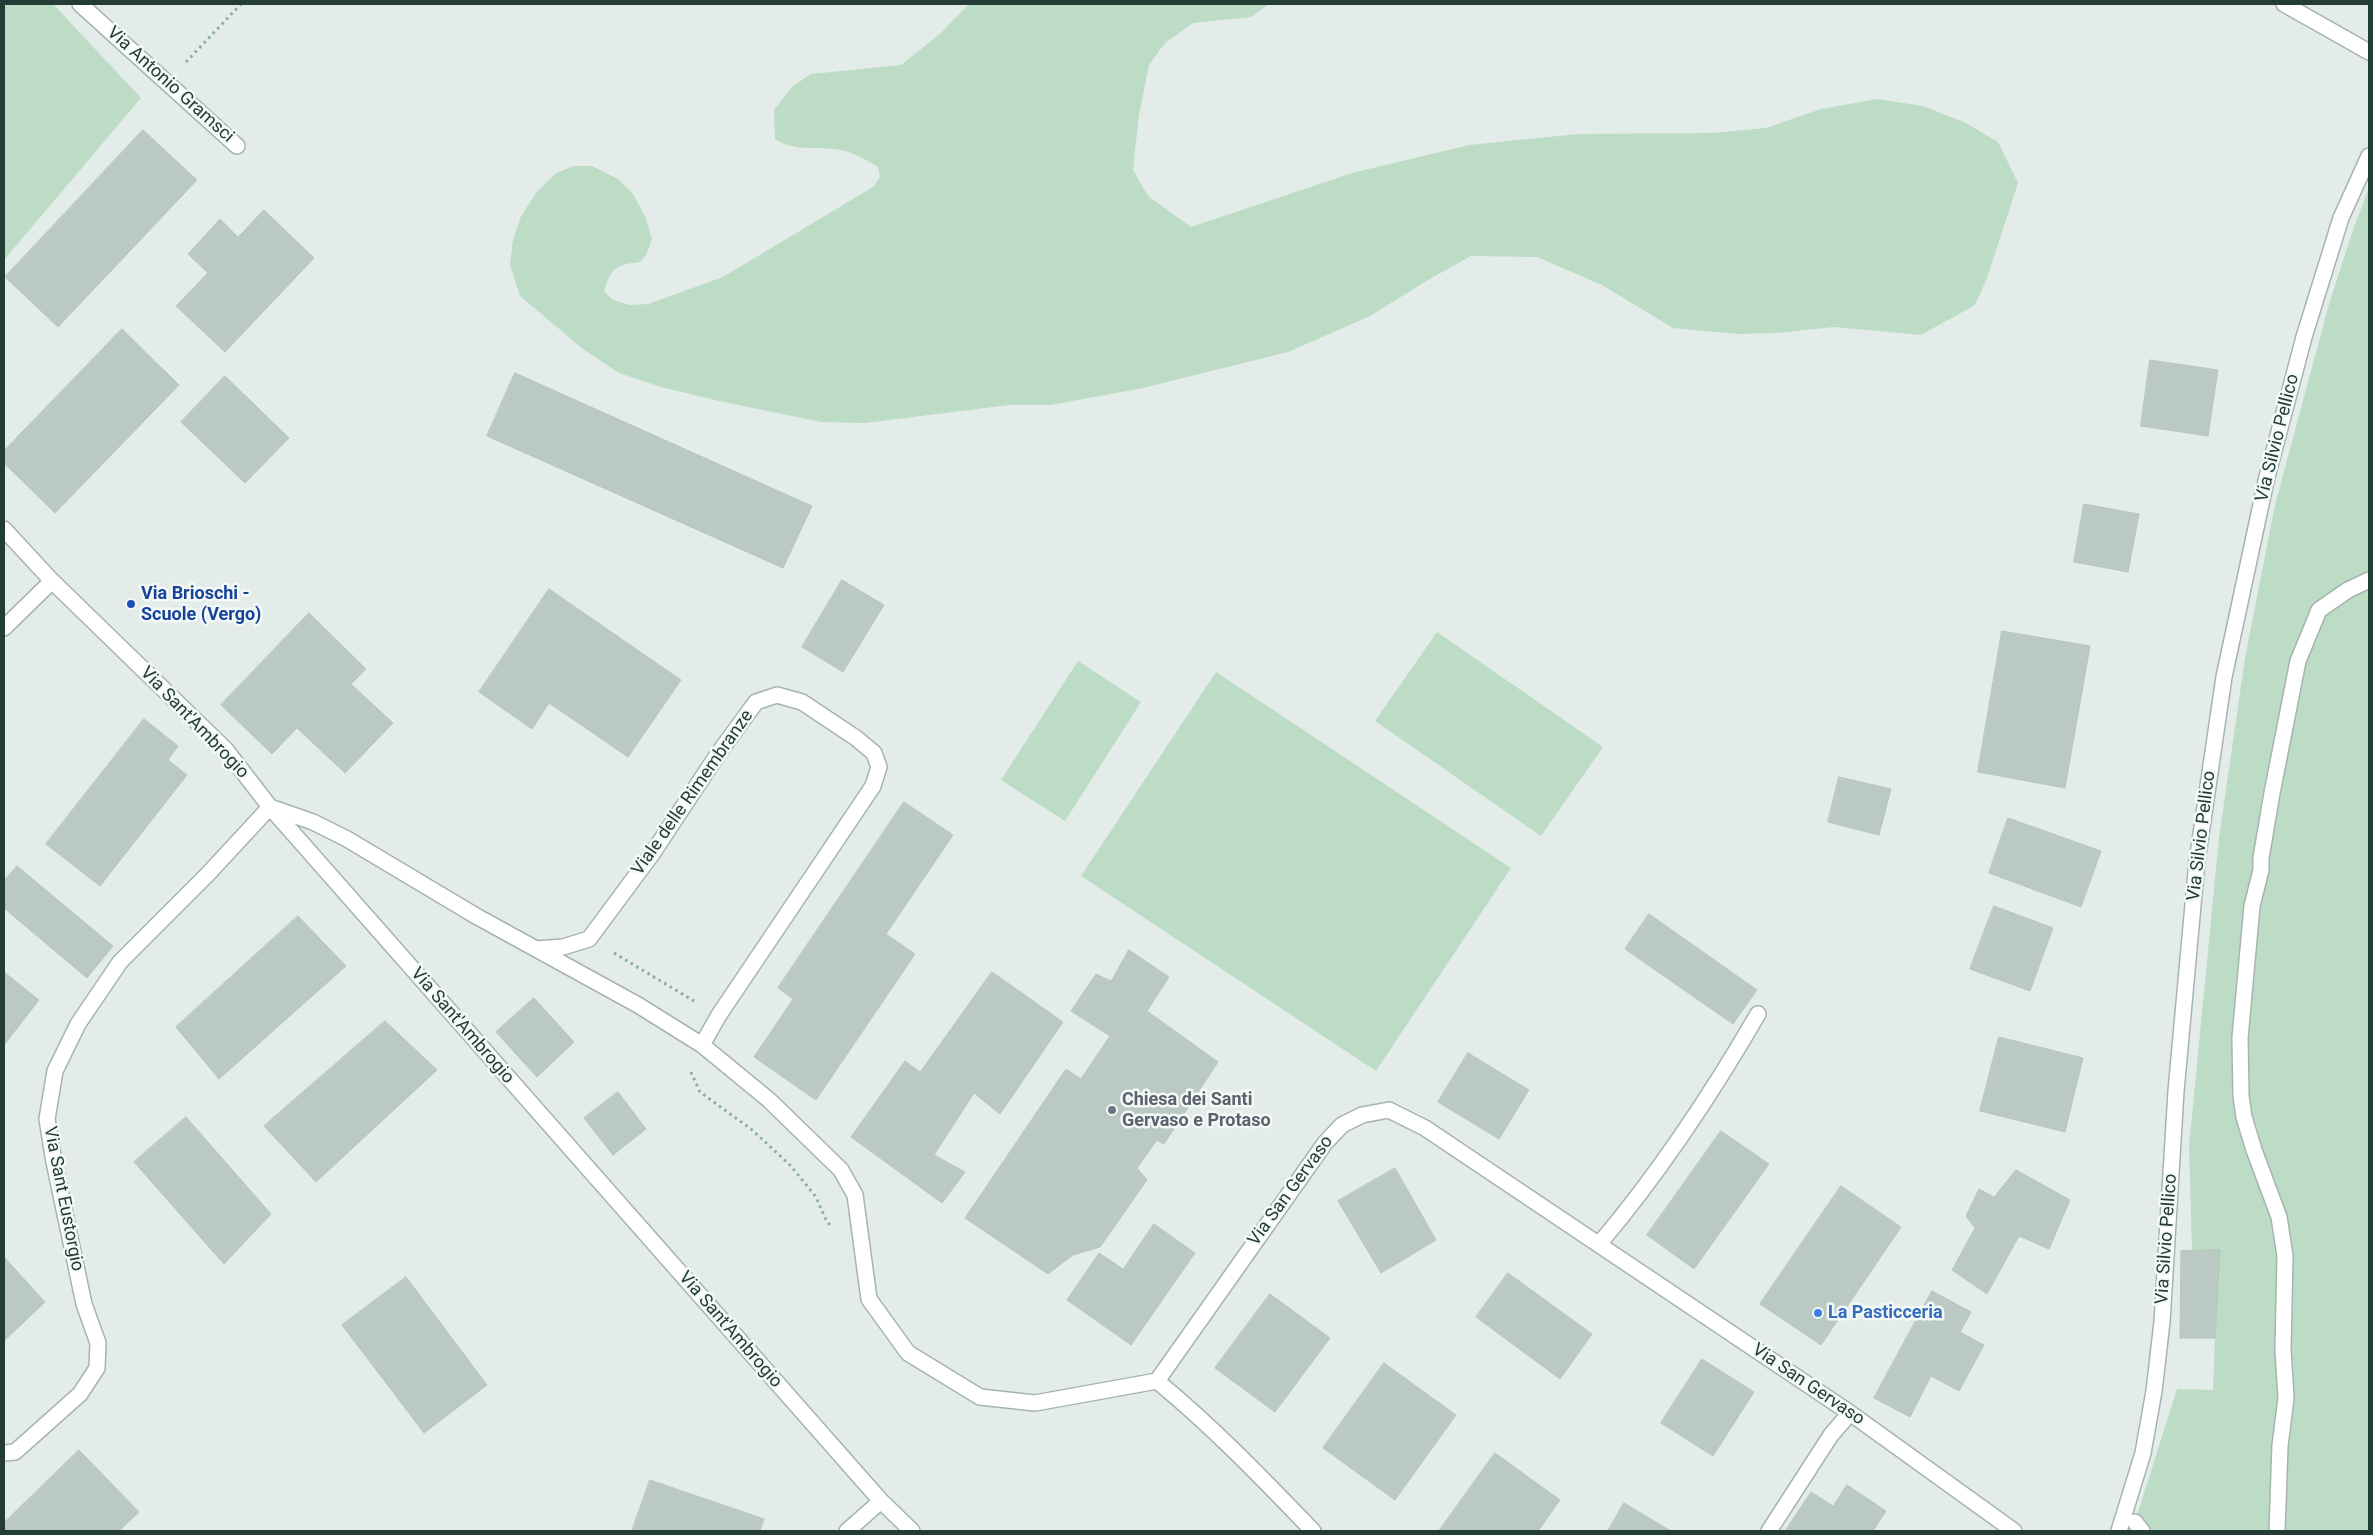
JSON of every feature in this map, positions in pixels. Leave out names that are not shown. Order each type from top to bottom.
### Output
[{"type":"street","name":"Via Antonio Gramsci","points":[[80,4],[237,146]]},
{"type":"street","points":[[2284,4],[2369,52]]},
{"type":"street","name":"Via Silvio Pellico","points":[[2119,1531],[2143,1453],[2154,1390],[2162,1322],[2176,1091],[2197,861],[2224,677],[2264,490],[2304,337],[2341,218],[2369,156]]},
{"type":"street","name":"Via Sant'Ambrogio","points":[[4,529],[52,581],[226,750],[270,807],[881,1501],[912,1531]]},
{"type":"street","points":[[2278,1531],[2280,1446],[2286,1398],[2283,1350],[2285,1256],[2279,1217],[2254,1150],[2244,1117],[2241,1096],[2240,1038],[2252,906],[2261,870],[2261,858],[2272,793],[2298,660],[2320,610],[2348,590],[2369,580]]},
{"type":"street","points":[[4,628],[52,581]]},
{"type":"street","name":"Viale delle Rimembranze","points":[[589,939],[652,854],[718,754],[756,702],[776,695],[802,702],[856,738],[874,753],[879,767],[873,786],[700,1044]]},
{"type":"street","points":[[270,807],[313,822],[347,839],[536,949],[638,1005],[700,1044],[769,1100],[841,1170],[855,1195],[869,1299],[908,1353],[980,1397],[1035,1403],[1157,1382],[1190,1408],[1313,1531]]},
{"type":"street","name":"Via Sant Eustorgio","points":[[4,1453],[16,1452],[80,1394],[97,1368],[98,1343],[84,1304],[54,1162],[47,1119],[55,1071],[78,1024],[120,962],[206,876],[270,807]]},
{"type":"street","points":[[536,949],[563,947],[589,939]]},
{"type":"street","points":[[1600,1244],[1629,1210],[1661,1167],[1727,1067],[1758,1014]]},
{"type":"street","name":"Via San Gervaso","points":[[1157,1382],[1325,1143],[1342,1125],[1362,1115],[1389,1110],[1425,1128],[1600,1244],[1850,1413],[2014,1531]]},
{"type":"street","points":[[1770,1531],[1831,1435],[1850,1413]]},
{"type":"street","points":[[847,1531],[881,1501]]},
{"type":"path","points":[[167,82],[241,4]]},
{"type":"path","points":[[589,939],[719,1015]]},
{"type":"path","points":[[700,1044],[688,1062],[692,1078],[700,1092],[750,1129],[790,1165],[816,1196],[830,1225],[842,1230],[860,1228]]},
{"type":"green space","points":[[4,4],[53,4],[141,98],[4,260]]},
{"type":"green space","points":[[969,4],[1269,4],[1251,17],[1193,23],[1165,43],[1149,65],[1139,115],[1133,170],[1148,196],[1191,227],[1352,173],[1469,145],[1578,134],[1711,133],[1766,128],[1821,109],[1877,99],[1923,106],[1964,122],[1998,142],[2018,183],[1987,278],[1975,305],[1921,335],[1834,327],[1776,333],[1738,334],[1673,328],[1602,285],[1537,257],[1471,256],[1370,316],[1288,352],[1143,388],[1050,405],[1009,405],[865,423],[821,422],[661,387],[619,373],[583,349],[520,296],[510,265],[513,240],[521,216],[536,193],[555,174],[573,166],[592,166],[618,179],[633,194],[645,216],[652,239],[646,255],[640,262],[620,266],[612,272],[604,291],[613,300],[630,305],[648,304],[723,277],[873,187],[880,177],[878,167],[858,156],[835,149],[796,147],[775,139],[774,110],[793,86],[811,74],[901,65],[940,34]]},
{"type":"green space","points":[[2369,188],[2369,1531],[2132,1531],[2177,1389],[2213,1390],[2215,1338],[2180,1338],[2181,1251],[2192,1250],[2189,1146],[2219,838],[2245,658],[2275,505],[2329,304]]},
{"type":"green space","points":[[1437,632],[1603,747],[1541,836],[1375,721]]},
{"type":"green space","points":[[1078,661],[1141,702],[1065,821],[1001,780]]},
{"type":"green space","points":[[1216,672],[1511,868],[1376,1071],[1081,876]]},
{"type":"building","points":[[143,130],[197,180],[58,327],[5,277]]},
{"type":"building","points":[[264,210],[314,258],[225,352],[176,306],[208,273],[188,254],[220,219],[238,237]]},
{"type":"building","points":[[122,329],[179,385],[55,513],[4,463],[4,451]]},
{"type":"building","points":[[2150,360],[2218,370],[2208,436],[2141,426]]},
{"type":"building","points":[[515,373],[812,506],[783,568],[487,436]]},
{"type":"building","points":[[225,376],[289,438],[245,483],[181,422]]},
{"type":"building","points":[[2084,504],[2139,514],[2128,572],[2074,562]]},
{"type":"building","points":[[842,580],[884,605],[843,672],[802,647]]},
{"type":"building","points":[[549,589],[681,680],[628,757],[549,703],[532,729],[479,692]]},
{"type":"building","points":[[309,613],[366,669],[351,684],[393,723],[345,773],[297,728],[272,754],[221,705]]},
{"type":"building","points":[[2002,631],[2090,646],[2065,788],[1978,772]]},
{"type":"building","points":[[144,719],[178,746],[168,760],[187,775],[100,886],[46,844]]},
{"type":"building","points":[[1839,777],[1891,789],[1879,835],[1828,822]]},
{"type":"building","points":[[904,802],[953,835],[886,934],[915,954],[816,1100],[754,1057],[793,999],[778,988]]},
{"type":"building","points":[[2008,818],[2101,851],[2081,907],[1989,873]]},
{"type":"building","points":[[17,866],[113,946],[87,978],[4,908],[4,881]]},
{"type":"building","points":[[1994,906],[2053,928],[2030,991],[1970,969]]},
{"type":"building","points":[[1649,914],[1757,990],[1733,1024],[1625,949]]},
{"type":"building","points":[[298,916],[346,966],[219,1079],[176,1027]]},
{"type":"building","name":"Chiesa dei Santi Gervaso e Protaso","points":[[1129,950],[1169,977],[1147,1011],[1218,1062],[1164,1144],[1157,1140],[1137,1168],[1147,1180],[1100,1247],[1073,1255],[1048,1274],[965,1218],[1066,1069],[1081,1079],[1110,1036],[1071,1011],[1096,974],[1111,981]]},
{"type":"building","points":[[4,972],[39,1000],[4,1045]]},
{"type":"building","points":[[992,972],[1063,1022],[1000,1114],[974,1093],[934,1155],[965,1172],[942,1203],[851,1137],[905,1061],[920,1072]]},
{"type":"building","points":[[534,998],[574,1042],[537,1077],[496,1032]]},
{"type":"building","points":[[385,1021],[437,1070],[316,1182],[264,1126]]},
{"type":"building","points":[[1999,1037],[2083,1058],[2065,1132],[1980,1111]]},
{"type":"building","points":[[1468,1053],[1529,1090],[1499,1139],[1438,1102]]},
{"type":"building","points":[[618,1092],[646,1129],[613,1155],[584,1118]]},
{"type":"building","points":[[186,1117],[271,1214],[224,1264],[134,1162]]},
{"type":"building","points":[[1721,1131],[1769,1164],[1694,1269],[1647,1235]]},
{"type":"building","points":[[1395,1168],[1436,1240],[1381,1273],[1338,1201]]},
{"type":"building","points":[[2016,1170],[2070,1200],[2049,1249],[2019,1236],[1987,1294],[1952,1270],[1975,1228],[1966,1216],[1979,1189],[1994,1197]]},
{"type":"building","points":[[1841,1186],[1901,1227],[1821,1345],[1760,1304]]},
{"type":"building","points":[[1154,1224],[1195,1253],[1131,1345],[1067,1300],[1099,1253],[1123,1269]]},
{"type":"building","points":[[2220,1250],[2215,1338],[2180,1338],[2181,1251]]},
{"type":"building","points":[[4,1257],[45,1302],[4,1341]]},
{"type":"building","points":[[1508,1273],[1592,1334],[1560,1379],[1476,1317]]},
{"type":"building","points":[[406,1277],[487,1385],[424,1433],[342,1325]]},
{"type":"building","points":[[1932,1291],[1971,1312],[1960,1332],[1984,1345],[1959,1391],[1931,1376],[1910,1417],[1874,1398]]},
{"type":"building","points":[[1270,1294],[1330,1338],[1275,1412],[1215,1368]]},
{"type":"building","points":[[1702,1359],[1754,1392],[1713,1456],[1661,1423]]},
{"type":"building","points":[[1384,1363],[1456,1415],[1395,1500],[1323,1448]]},
{"type":"building","points":[[79,1450],[139,1512],[119,1531],[4,1531],[4,1523]]},
{"type":"building","points":[[1495,1453],[1560,1500],[1538,1531],[1439,1531]]},
{"type":"building","points":[[650,1480],[764,1519],[760,1531],[632,1531]]},
{"type":"building","points":[[1847,1485],[1886,1511],[1873,1531],[1785,1531],[1811,1492],[1833,1506]]},
{"type":"building","points":[[1624,1503],[1671,1531],[1608,1531]]},
{"type":"place","name":"Via Brioschi - Scuole (Vergo)","points":[[131,604]]},
{"type":"place","name":"Chiesa dei Santi Gervaso e Protaso","points":[[1112,1110]]},
{"type":"place","name":"La Pasticceria","points":[[1818,1313]]}]
